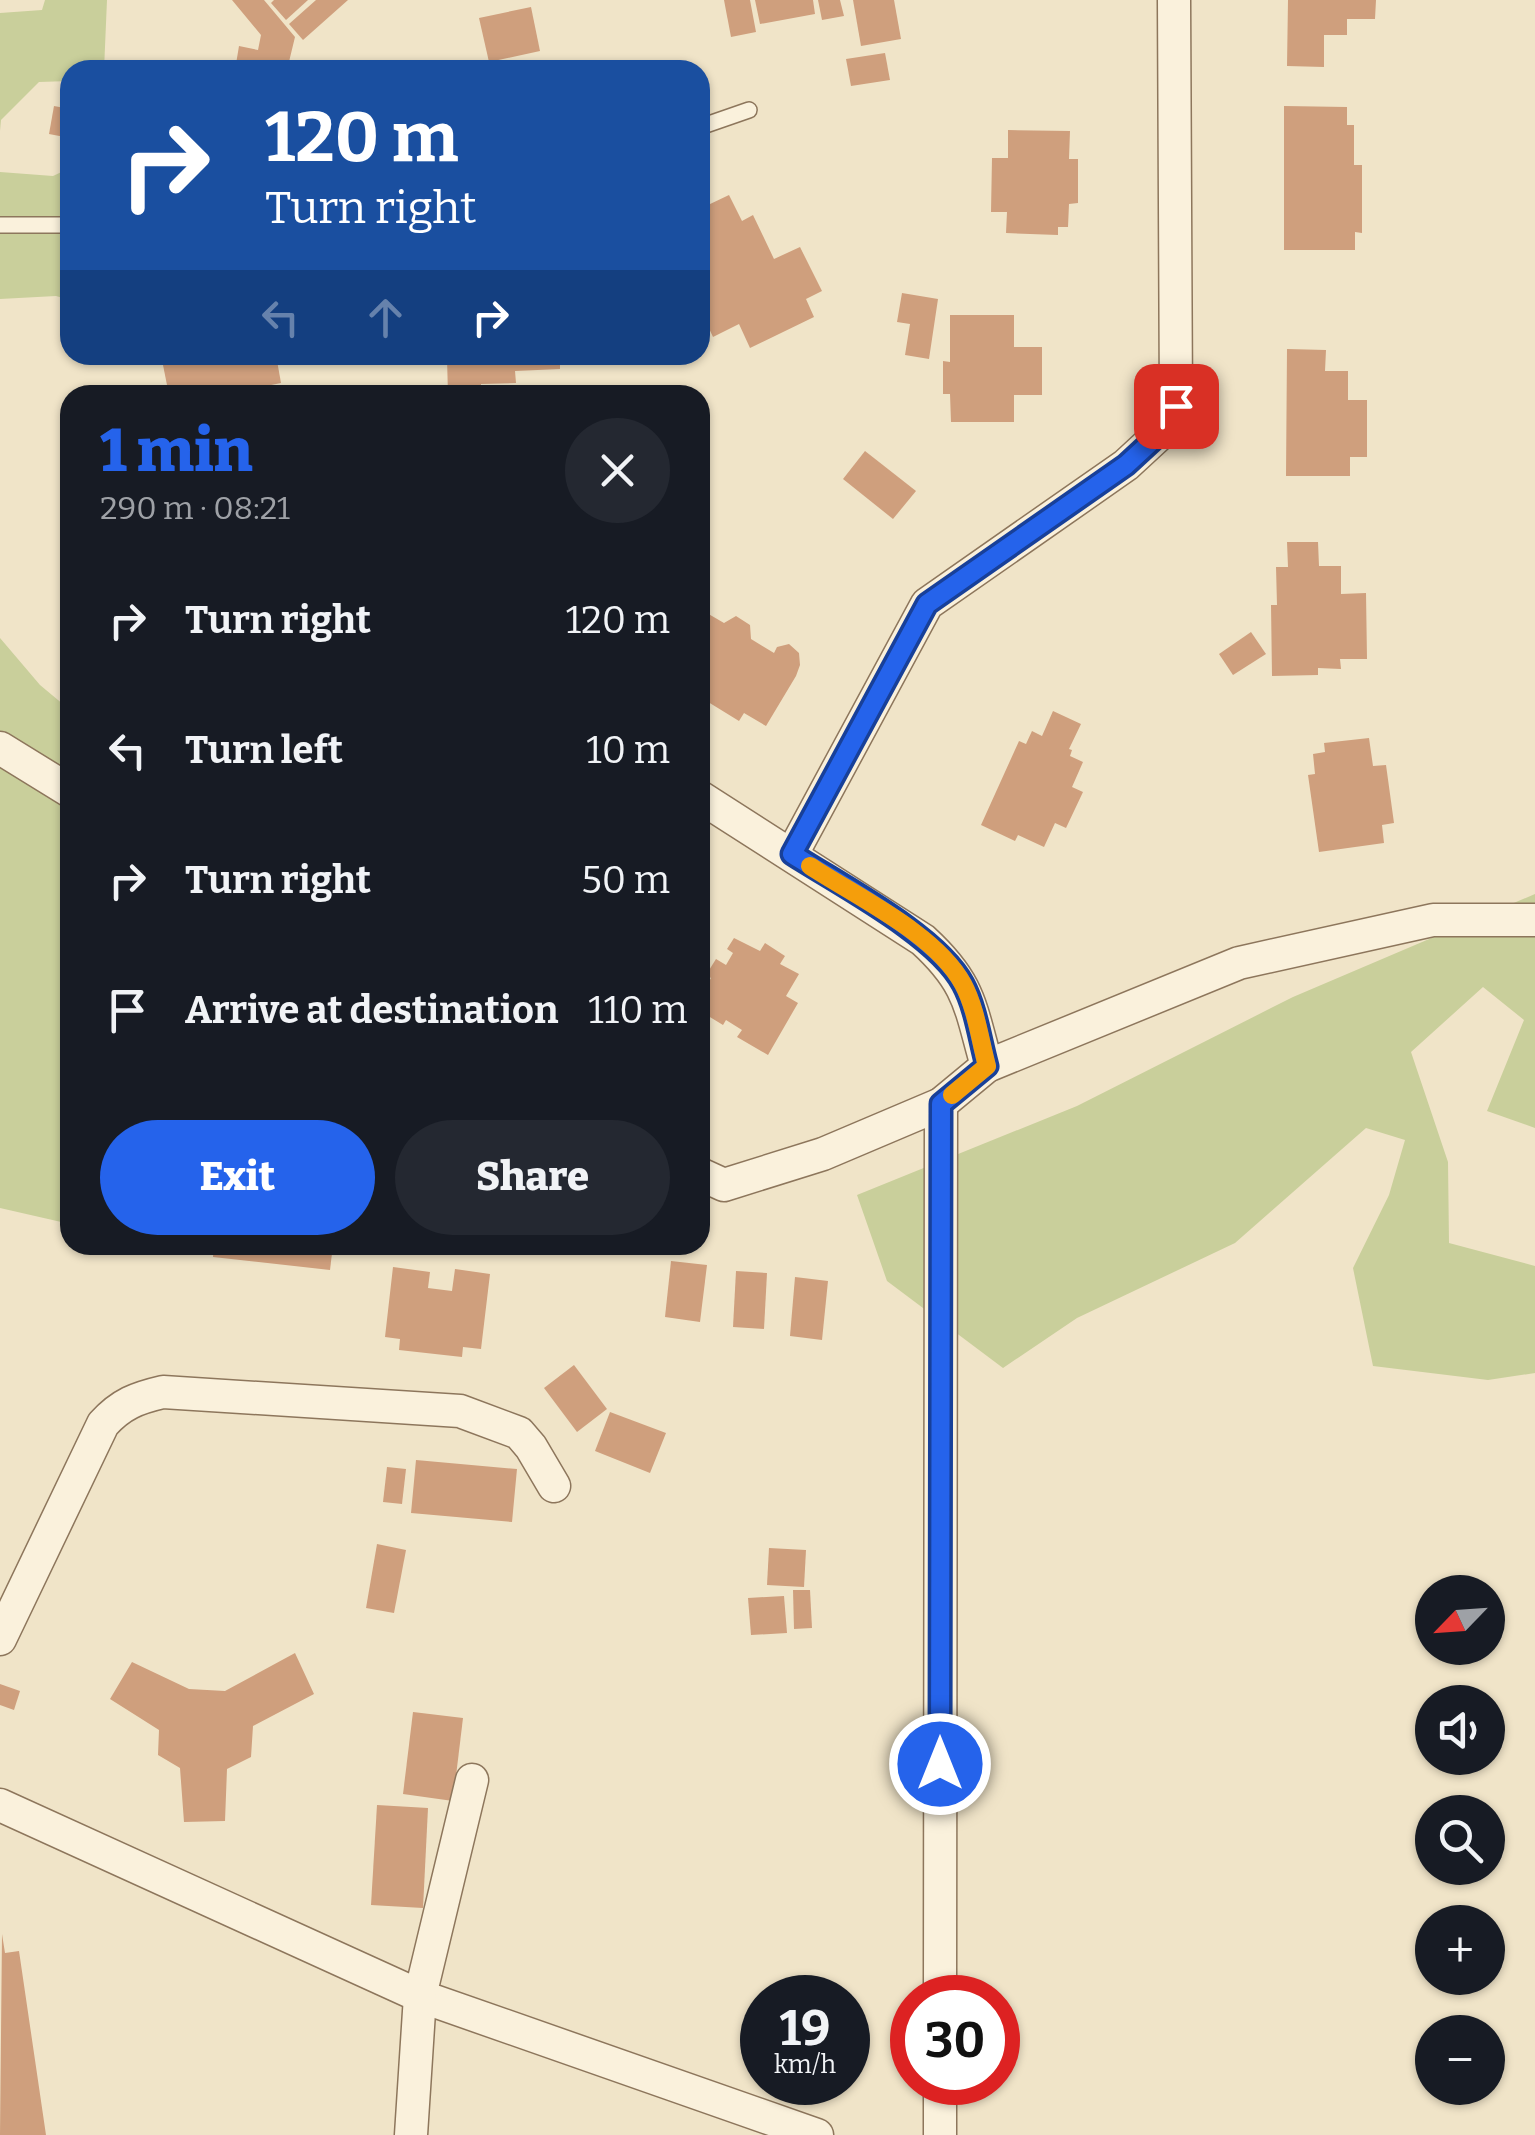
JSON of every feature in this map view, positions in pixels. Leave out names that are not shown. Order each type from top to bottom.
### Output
[{"type":"street","points":[[792,854],[927,604],[1126,465],[1165,429],[1176,406],[1174,0]]},
{"type":"street","points":[[0,748],[60,786]]},
{"type":"street","points":[[710,804],[923,940],[950,964],[965,987],[987,1066]]},
{"type":"street","points":[[710,1179],[724,1185],[823,1154],[941,1104],[987,1066],[1239,963],[1434,920],[1535,920]]},
{"type":"street","points":[[940,1975],[941,1104]]},
{"type":"street","points":[[0,1639],[102,1424],[118,1406],[140,1398],[163,1392],[460,1411],[519,1433],[554,1486]]},
{"type":"street","points":[[411,2135],[420,1996],[472,1780]]},
{"type":"street","points":[[0,1804],[420,1996],[818,2135]]},
{"type":"street","points":[[940,2105],[940,2135]]},
{"type":"lane","points":[[710,124],[749,110]]},
{"type":"lane","points":[[0,225],[60,225]]},
{"type":"green space","points":[[45,0],[107,0],[104,60],[60,60],[60,81],[39,82],[1,120],[0,131],[0,13],[42,10]]},
{"type":"green space","points":[[0,172],[53,176],[60,173],[60,297],[0,299]]},
{"type":"green space","points":[[0,638],[40,685],[60,702],[60,1222],[0,1208]]},
{"type":"green space","points":[[1535,894],[1535,1128],[1487,1111],[1524,1020],[1483,987],[1411,1052],[1448,1162],[1449,1243],[1535,1266],[1535,1373],[1488,1380],[1373,1366],[1353,1268],[1389,1195],[1405,1140],[1366,1128],[1235,1243],[1077,1318],[1003,1368],[887,1281],[857,1195],[1077,1106],[1293,997]]},
{"type":"building","points":[[232,0],[264,0],[295,37],[289,60],[237,60],[239,46],[258,50],[261,35]]},
{"type":"building","points":[[308,0],[286,20],[271,3]]},
{"type":"building","points":[[316,0],[348,0],[303,40],[289,24]]},
{"type":"building","points":[[724,0],[750,0],[756,32],[731,37]]},
{"type":"building","points":[[755,0],[813,0],[815,14],[760,24]]},
{"type":"building","points":[[818,0],[840,0],[844,16],[822,20]]},
{"type":"building","points":[[853,0],[894,0],[901,39],[861,46]]},
{"type":"building","points":[[1288,0],[1376,0],[1375,19],[1347,19],[1347,35],[1324,35],[1324,67],[1287,66]]},
{"type":"building","points":[[531,7],[540,51],[489,60],[479,18]]},
{"type":"building","points":[[885,53],[890,80],[851,86],[846,59]]},
{"type":"building","points":[[54,106],[60,107],[60,136],[49,134]]},
{"type":"building","points":[[1284,106],[1347,107],[1347,125],[1354,125],[1354,165],[1362,165],[1362,233],[1355,232],[1355,250],[1284,250]]},
{"type":"building","points":[[1008,130],[1070,131],[1069,159],[1078,159],[1078,203],[1069,204],[1068,227],[1058,227],[1058,235],[1006,233],[1007,212],[991,212],[992,158],[1008,158]]},
{"type":"building","points":[[729,195],[742,221],[753,215],[774,259],[800,247],[822,291],[806,299],[814,317],[750,348],[739,324],[713,337],[710,204]]},
{"type":"building","points":[[902,293],[938,299],[929,359],[905,355],[910,324],[897,322]]},
{"type":"building","points":[[950,315],[1014,315],[1014,347],[1042,347],[1042,395],[1014,395],[1014,422],[951,422],[950,394],[943,394],[943,361],[950,362]]},
{"type":"building","points":[[1287,349],[1326,350],[1325,371],[1348,371],[1348,400],[1367,400],[1367,457],[1350,457],[1350,476],[1286,476]]},
{"type":"building","points":[[163,365],[278,365],[281,383],[271,385],[167,385]]},
{"type":"building","points":[[447,365],[560,365],[560,369],[515,371],[516,383],[448,385]]},
{"type":"building","points":[[865,451],[916,491],[893,519],[843,479]]},
{"type":"building","points":[[1287,542],[1318,542],[1319,566],[1341,566],[1341,594],[1366,593],[1367,659],[1340,659],[1341,669],[1318,668],[1318,675],[1272,676],[1271,605],[1277,605],[1276,567],[1288,567]]},
{"type":"building","points":[[710,615],[724,623],[736,616],[750,625],[751,639],[774,653],[777,647],[789,644],[799,653],[796,676],[766,726],[744,713],[739,721],[710,703]]},
{"type":"building","points":[[1251,632],[1266,654],[1233,675],[1219,654]]},
{"type":"building","points":[[1053,711],[1081,724],[1069,749],[1070,756],[1083,762],[1072,787],[1083,792],[1066,828],[1055,823],[1044,847],[1018,835],[1015,841],[981,825],[1019,741],[1026,744],[1032,731],[1042,736]]},
{"type":"building","points":[[1369,738],[1373,766],[1386,765],[1394,823],[1382,825],[1384,843],[1319,852],[1308,775],[1315,774],[1313,754],[1325,752],[1324,743]]},
{"type":"building","points":[[734,938],[760,951],[765,943],[785,956],[780,964],[799,974],[786,996],[798,1003],[768,1055],[737,1037],[742,1030],[726,1020],[723,1025],[710,1017],[710,969],[716,959],[726,965],[733,953],[727,949]]},
{"type":"building","points":[[213,1255],[332,1255],[330,1270]]},
{"type":"building","points":[[671,1261],[707,1265],[700,1322],[665,1317]]},
{"type":"building","points":[[393,1267],[430,1272],[428,1288],[452,1291],[455,1269],[490,1274],[481,1349],[463,1347],[462,1357],[399,1350],[400,1339],[385,1337]]},
{"type":"building","points":[[736,1271],[767,1273],[764,1329],[733,1327]]},
{"type":"building","points":[[795,1277],[828,1281],[822,1340],[790,1336]]},
{"type":"building","points":[[574,1365],[607,1409],[577,1432],[544,1388]]},
{"type":"building","points":[[610,1412],[666,1433],[650,1473],[595,1451]]},
{"type":"building","points":[[416,1460],[517,1469],[512,1522],[411,1513]]},
{"type":"building","points":[[387,1467],[406,1469],[402,1504],[383,1502]]},
{"type":"building","points":[[377,1544],[406,1550],[394,1613],[366,1608]]},
{"type":"building","points":[[769,1548],[806,1550],[804,1587],[767,1585]]},
{"type":"building","points":[[793,1590],[810,1590],[812,1628],[794,1629]]},
{"type":"building","points":[[784,1596],[787,1633],[751,1635],[748,1598]]},
{"type":"building","points":[[295,1653],[314,1694],[253,1726],[251,1757],[227,1769],[225,1821],[184,1822],[180,1768],[158,1755],[159,1730],[110,1699],[132,1662],[189,1689],[225,1691]]},
{"type":"building","points":[[0,1684],[20,1691],[14,1710],[0,1705]]},
{"type":"building","points":[[413,1712],[463,1718],[453,1801],[403,1794]]},
{"type":"building","points":[[377,1805],[428,1808],[423,1908],[371,1905]]},
{"type":"building","points":[[2,1934],[5,1953],[19,1951],[46,2135],[0,2135]]},
{"type":"slow traffic","points":[[810,866],[923,940],[950,964],[965,987],[987,1066],[952,1095]]},
{"type":"route","points":[[940,1764],[941,1104],[987,1066],[965,987],[950,964],[923,940],[792,854],[927,604],[1126,465],[1165,429],[1176,406]]}]
